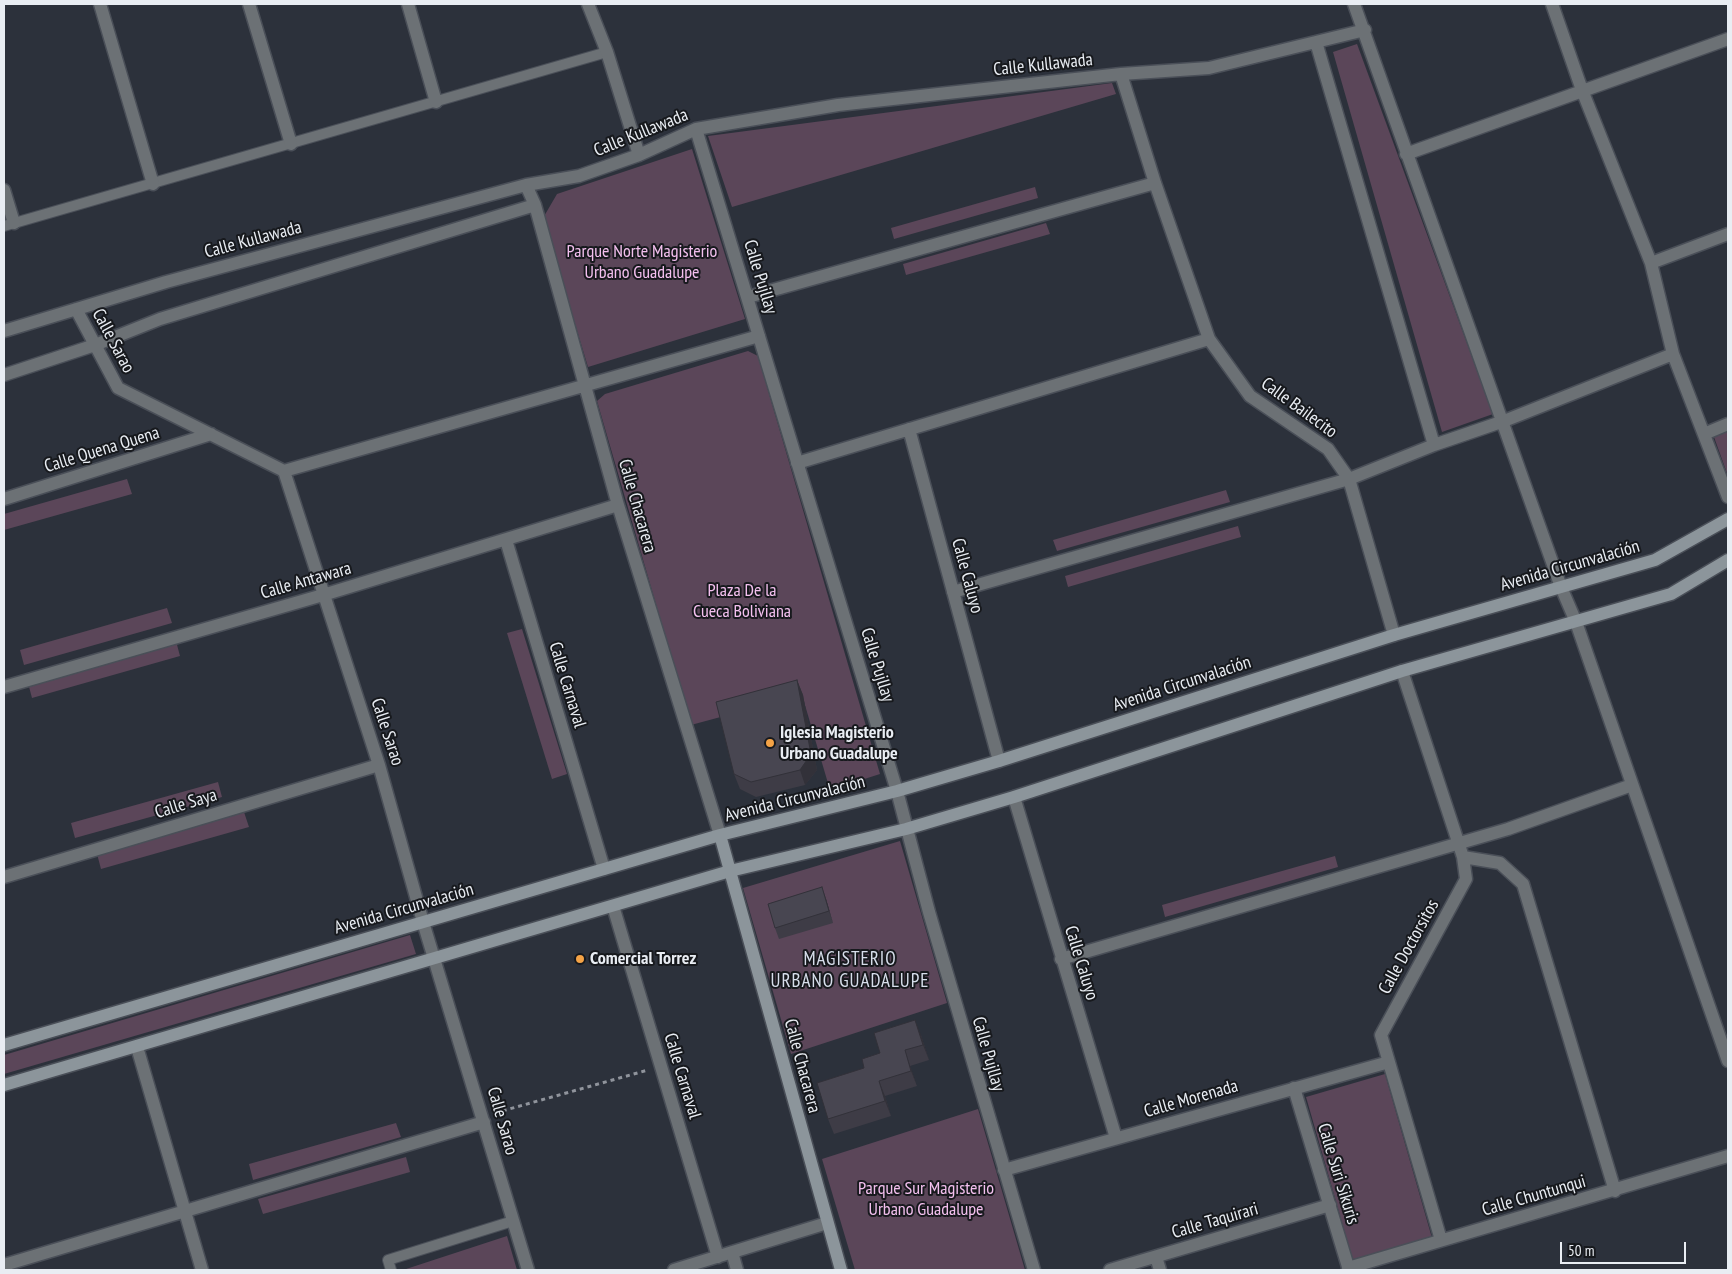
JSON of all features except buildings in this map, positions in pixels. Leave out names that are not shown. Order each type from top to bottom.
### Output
[{"type":"main road","name":"Avenida Circunvalación","points":[[4,1045],[720,835],[897,791],[1000,761],[1394,635],[1655,560],[1728,519]]},
{"type":"main road","points":[[4,1085],[730,871],[906,829],[1014,797],[1402,671],[1670,594],[1728,560]]},
{"type":"main road","name":"Calle Chacarera","points":[[720,835],[841,1270]]},
{"type":"street","points":[[100,4],[153,184]]},
{"type":"street","points":[[249,4],[290,144]]},
{"type":"street","points":[[408,4],[436,102]]},
{"type":"street","points":[[588,4],[607,52],[639,155]]},
{"type":"street","points":[[1354,4],[1406,154],[1504,421],[1561,586],[1576,622],[1728,1060]]},
{"type":"street","points":[[1552,4],[1582,90],[1652,263],[1673,354],[1728,497]]},
{"type":"street","name":"Calle Kullawada","points":[[4,331],[166,282],[526,185],[579,176],[639,155],[696,129],[838,105],[1121,74],[1209,68],[1364,30]]},
{"type":"street","points":[[1406,154],[1728,39]]},
{"type":"street","points":[[1316,42],[1434,445]]},
{"type":"street","name":"Calle Bailecito","points":[[1121,74],[1155,183],[1209,339],[1250,396],[1328,449],[1349,479],[1394,635]]},
{"type":"street","name":"Calle Pujllay","points":[[696,129],[897,791],[906,829],[1034,1270]]},
{"type":"street","points":[[748,297],[1155,183]]},
{"type":"street","name":"Calle Chacarera","points":[[526,185],[535,205],[618,505],[720,835]]},
{"type":"street","points":[[4,190],[9,224]]},
{"type":"street","points":[[4,376],[95,345],[160,319],[535,205]]},
{"type":"street","points":[[1652,263],[1728,234]]},
{"type":"street","name":"Calle Sarao","points":[[76,309],[118,388],[284,470],[379,765],[423,922],[436,958],[528,1270]]},
{"type":"street","points":[[284,470],[758,336]]},
{"type":"street","points":[[797,463],[1209,339]]},
{"type":"street","points":[[954,592],[1349,479],[1434,445],[1504,421],[1673,354]]},
{"type":"street","points":[[1704,434],[1728,424]]},
{"type":"street","name":"Calle Caluyo","points":[[909,429],[1000,761]]},
{"type":"street","name":"Calle Quena Quena","points":[[4,499],[211,434]]},
{"type":"street","name":"Calle Antawara","points":[[4,687],[323,595],[618,505]]},
{"type":"street","name":"Calle Carnaval","points":[[506,540],[604,869]]},
{"type":"street","name":"Calle Doctorsitos","points":[[1402,671],[1463,857],[1466,879],[1380,1035],[1441,1240]]},
{"type":"street","name":"Calle Saya","points":[[4,876],[379,765]]},
{"type":"street","points":[[1061,959],[1508,829],[1632,785]]},
{"type":"street","name":"Calle Caluyo","points":[[1014,797],[1116,1138]]},
{"type":"street","points":[[1463,857],[1500,863],[1523,884],[1614,1191]]},
{"type":"street","name":"Calle Carnaval","points":[[613,906],[718,1257]]},
{"type":"street","points":[[137,1047],[202,1270]]},
{"type":"street","name":"Calle Morenada","points":[[1004,1170],[1389,1062]]},
{"type":"street","name":"Calle Suri Sikuris","points":[[1294,1088],[1349,1269]]},
{"type":"street","points":[[4,1265],[483,1119]]},
{"type":"street","name":"Calle Chuntunqui","points":[[1349,1269],[1441,1240],[1614,1191],[1728,1156]]},
{"type":"street","name":"Calle Taquirari","points":[[1110,1270],[1330,1205]]},
{"type":"street","points":[[674,1270],[827,1222]]},
{"type":"street","points":[[732,1252],[737,1270]]},
{"type":"street","points":[[1156,1257],[1160,1270]]},
{"type":"lane","points":[[9,224],[607,52]]},
{"type":"lane","points":[[392,1270],[388,1260],[513,1220]]},
{"type":"path","points":[[483,1119],[661,1067]]},
{"type":"green space","points":[[1357,44],[1493,414],[1442,432],[1333,52]]},
{"type":"green space","points":[[1112,83],[1116,94],[732,207],[708,136]]},
{"type":"green space","name":"Parque Norte Magisterio Urbano Guadalupe","points":[[692,149],[745,319],[588,367],[543,218],[557,194]]},
{"type":"green space","points":[[1035,187],[1038,198],[894,239],[891,228]]},
{"type":"green space","points":[[1046,223],[1050,234],[906,275],[903,264]]},
{"type":"green space","name":"Plaza De la Cueca Boliviana","points":[[748,351],[758,356],[880,774],[830,790],[802,695],[691,725],[597,401],[605,394]]},
{"type":"green space","points":[[1728,431],[1728,476],[1714,437]]},
{"type":"green space","points":[[127,479],[132,494],[4,530],[4,514]]},
{"type":"green space","points":[[1226,490],[1230,502],[1057,551],[1053,540]]},
{"type":"green space","points":[[1238,526],[1241,537],[1068,587],[1065,576]]},
{"type":"green space","points":[[167,608],[172,623],[24,665],[20,650]]},
{"type":"green space","points":[[522,629],[567,774],[552,779],[507,633]]},
{"type":"green space","points":[[176,641],[180,656],[32,698],[28,683]]},
{"type":"green space","points":[[218,782],[222,797],[75,838],[71,823]]},
{"type":"green space","points":[[244,812],[249,827],[101,869],[97,854]]},
{"type":"green space","points":[[900,841],[947,1003],[791,1054],[743,888]]},
{"type":"green space","points":[[1335,856],[1338,867],[1165,917],[1162,905]]},
{"type":"green space","points":[[410,935],[416,954],[4,1074],[4,1055]]},
{"type":"green space","points":[[1385,1074],[1432,1238],[1353,1261],[1306,1097]]},
{"type":"green space","name":"Parque Sur Magisterio Urbano Guadalupe","points":[[978,1109],[1025,1270],[855,1270],[822,1159]]},
{"type":"green space","points":[[396,1123],[401,1137],[253,1180],[249,1164]]},
{"type":"green space","points":[[406,1157],[410,1172],[263,1214],[258,1199]]},
{"type":"green space","points":[[507,1236],[517,1270],[403,1270]]},
{"type":"place","name":"Iglesia Magisterio Urbano Guadalupe","points":[[770,743]]},
{"type":"place","name":"Comercial Torrez","points":[[580,959]]},
{"type":"district","name":"MAGISTERIO URBANO GUADALUPE","points":[[850,971]]}]
